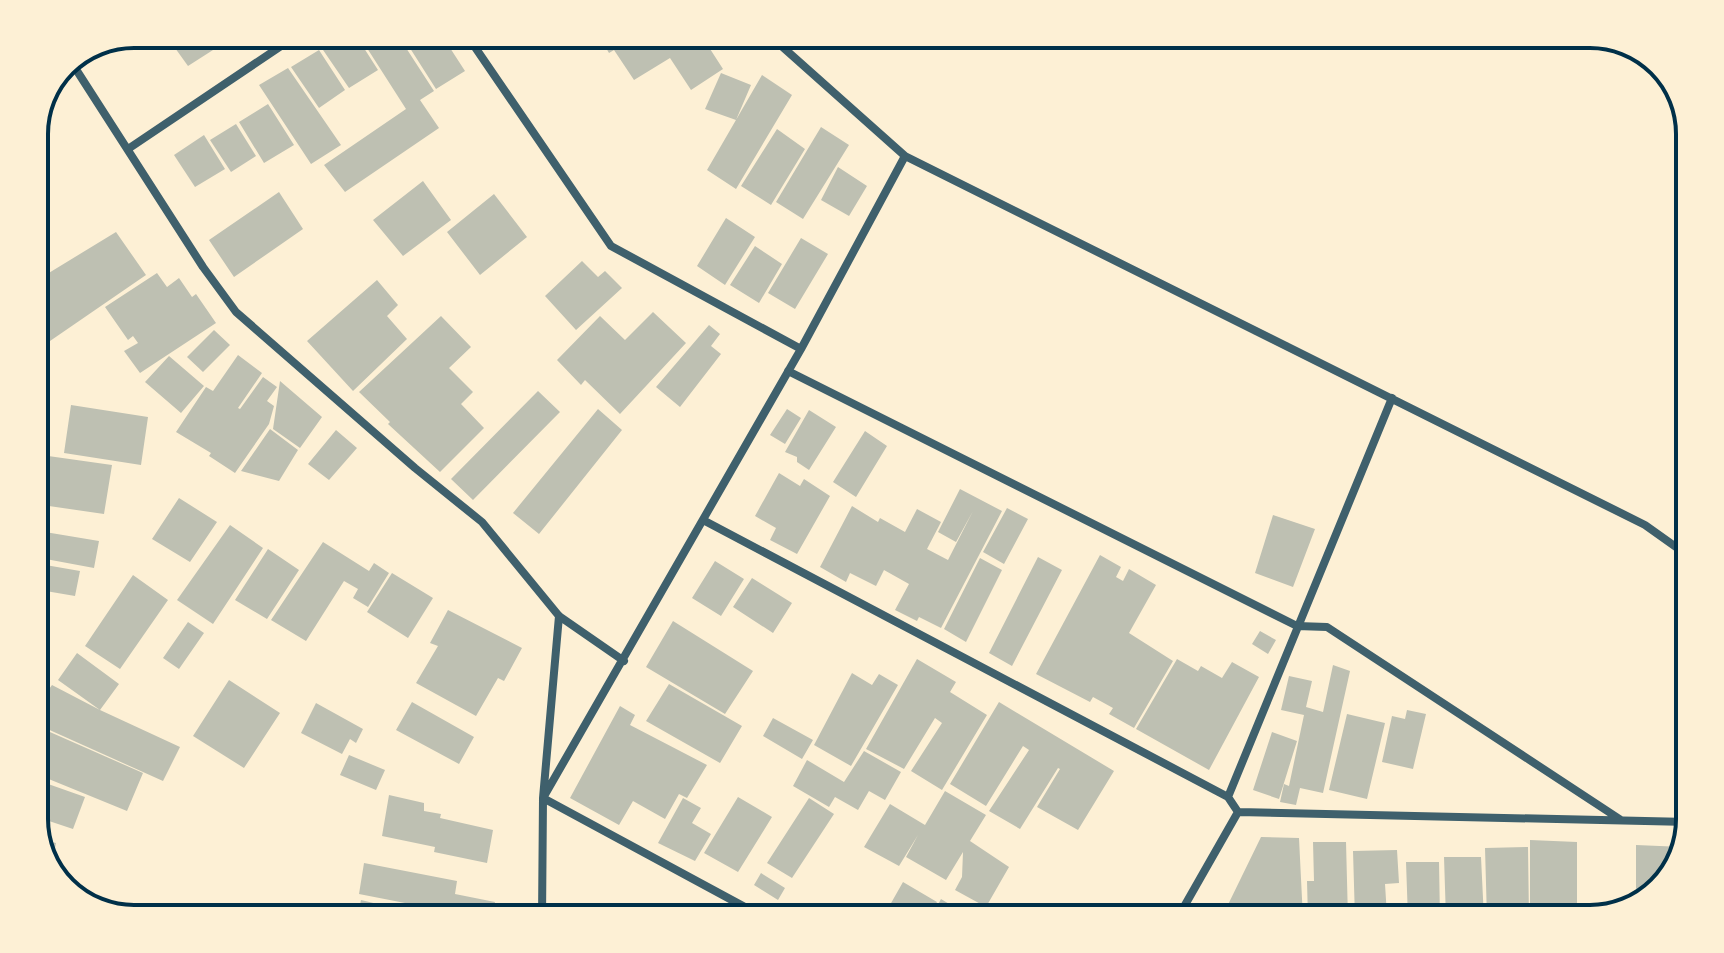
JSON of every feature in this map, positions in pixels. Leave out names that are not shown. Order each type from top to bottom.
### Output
[{"type":"street","points":[[128,149],[278,48]]},
{"type":"street","points":[[476,48],[611,246],[801,349]]},
{"type":"street","points":[[784,48],[905,156],[1645,525],[1676,547]]},
{"type":"street","points":[[76,70],[203,267],[236,312],[403,458],[482,522],[559,616],[624,661]]},
{"type":"street","points":[[543,798],[801,349],[905,156]]},
{"type":"street","points":[[788,371],[1297,626],[1327,627],[1621,820]]},
{"type":"street","points":[[1228,797],[1392,398]]},
{"type":"street","points":[[703,520],[1228,797],[1238,812]]},
{"type":"street","points":[[542,905],[543,798],[559,616]]},
{"type":"street","points":[[543,798],[741,905]]},
{"type":"street","points":[[1238,812],[1676,822]]},
{"type":"street","points":[[1185,905],[1238,812]]},
{"type":"building","points":[[175,48],[216,48],[188,66]]},
{"type":"building","points":[[322,48],[364,48],[378,70],[349,88]]},
{"type":"building","points":[[367,48],[406,48],[434,91],[420,100],[439,128],[345,192],[324,165],[406,109]]},
{"type":"building","points":[[410,48],[450,48],[465,71],[436,89]]},
{"type":"building","points":[[606,48],[709,48],[723,69],[691,90],[670,58],[634,80],[614,50],[609,53]]},
{"type":"building","points":[[319,50],[345,90],[319,108],[291,67]]},
{"type":"building","points":[[288,68],[341,145],[311,164],[259,85]]},
{"type":"building","points":[[721,73],[751,85],[736,120],[705,109]]},
{"type":"building","points":[[762,75],[792,95],[736,189],[707,170]]},
{"type":"building","points":[[268,104],[294,145],[264,163],[239,122]]},
{"type":"building","points":[[236,124],[256,156],[231,172],[210,140]]},
{"type":"building","points":[[821,127],[849,145],[803,219],[776,202]]},
{"type":"building","points":[[777,129],[805,149],[771,205],[741,186]]},
{"type":"building","points":[[204,135],[225,169],[195,187],[174,155]]},
{"type":"building","points":[[838,167],[867,186],[849,216],[821,200]]},
{"type":"building","points":[[423,181],[451,220],[403,256],[373,220]]},
{"type":"building","points":[[279,192],[303,229],[234,277],[209,240]]},
{"type":"building","points":[[494,194],[527,237],[480,275],[447,232]]},
{"type":"building","points":[[726,218],[755,237],[725,285],[697,266]]},
{"type":"building","points":[[116,232],[146,275],[48,342],[48,273]]},
{"type":"building","points":[[801,238],[828,254],[795,309],[768,293]]},
{"type":"building","points":[[755,246],[782,264],[759,303],[730,285]]},
{"type":"building","points":[[582,261],[598,277],[605,271],[622,288],[576,330],[545,296]]},
{"type":"building","points":[[157,273],[167,287],[179,278],[192,297],[196,294],[216,323],[140,373],[124,351],[138,343],[133,336],[128,340],[105,307]]},
{"type":"building","points":[[377,280],[398,305],[387,316],[407,339],[353,391],[307,341]]},
{"type":"building","points":[[653,312],[686,343],[620,414],[585,380],[581,385],[557,360],[600,316],[625,340]]},
{"type":"building","points":[[441,316],[471,347],[449,368],[473,392],[461,404],[484,428],[440,472],[359,392]]},
{"type":"building","points":[[709,325],[720,334],[711,346],[721,354],[680,407],[656,387]]},
{"type":"building","points":[[214,330],[230,345],[203,372],[187,357]]},
{"type":"building","points":[[238,355],[262,373],[238,408],[263,377],[277,387],[267,401],[274,406],[269,424],[235,473],[209,456],[211,453],[176,432],[206,387],[213,391]]},
{"type":"building","points":[[169,356],[204,386],[181,413],[145,382]]},
{"type":"building","points":[[280,381],[322,417],[300,448],[273,429]]},
{"type":"building","points":[[538,391],[560,412],[473,500],[451,479]]},
{"type":"building","points":[[71,405],[148,417],[141,465],[64,453]]},
{"type":"building","points":[[598,409],[622,430],[539,534],[513,513]]},
{"type":"building","points":[[787,409],[801,418],[785,444],[770,435]]},
{"type":"building","points":[[809,410],[836,427],[809,470],[797,462],[797,457],[785,452]]},
{"type":"building","points":[[270,429],[298,450],[279,481],[241,471]]},
{"type":"building","points":[[336,430],[357,448],[329,480],[308,464]]},
{"type":"building","points":[[865,431],[887,446],[856,497],[833,482]]},
{"type":"building","points":[[48,456],[112,465],[104,514],[48,506]]},
{"type":"building","points":[[779,473],[800,486],[804,479],[830,496],[797,554],[770,540],[776,528],[755,516]]},
{"type":"building","points":[[960,489],[1002,511],[941,628],[895,610],[909,584],[884,570],[876,586],[850,573],[846,582],[820,567],[852,506],[878,522],[880,518],[905,532],[917,509],[941,522],[927,549],[948,560],[973,511],[956,542],[938,532]]},
{"type":"building","points":[[179,498],[217,522],[190,562],[152,539]]},
{"type":"building","points":[[1007,508],[1028,519],[1004,564],[983,552]]},
{"type":"building","points":[[1273,515],[1315,529],[1293,587],[1255,573]]},
{"type":"building","points":[[230,525],[263,548],[213,624],[177,600]]},
{"type":"building","points":[[48,532],[99,541],[94,568],[48,559]]},
{"type":"building","points":[[323,542],[369,571],[374,563],[389,573],[368,607],[353,598],[358,589],[344,581],[306,641],[271,620]]},
{"type":"building","points":[[268,549],[299,570],[267,619],[235,600]]},
{"type":"building","points":[[1100,555],[1121,567],[1116,577],[1123,581],[1129,569],[1156,585],[1129,633],[1173,661],[1134,728],[1109,714],[1113,708],[1093,697],[1090,702],[1036,674]]},
{"type":"building","points":[[1038,557],[1062,570],[1012,666],[989,653]]},
{"type":"building","points":[[980,558],[1002,570],[966,642],[944,629]]},
{"type":"building","points":[[715,561],[744,579],[721,616],[692,598]]},
{"type":"building","points":[[48,565],[80,571],[75,596],[48,591]]},
{"type":"building","points":[[392,573],[433,598],[408,638],[367,612]]},
{"type":"building","points":[[133,575],[168,600],[120,669],[85,646]]},
{"type":"building","points":[[752,578],[792,603],[773,633],[733,607]]},
{"type":"building","points":[[448,610],[522,648],[504,681],[498,678],[476,716],[416,683],[438,646],[430,643]]},
{"type":"building","points":[[673,621],[753,671],[725,714],[646,667]]},
{"type":"building","points":[[188,622],[204,633],[179,669],[163,658]]},
{"type":"building","points":[[1260,631],[1276,640],[1268,654],[1252,644]]},
{"type":"building","points":[[77,653],[119,684],[100,710],[58,680]]},
{"type":"building","points":[[917,659],[956,682],[950,692],[987,715],[942,790],[911,771],[942,723],[935,718],[904,769],[866,749]]},
{"type":"building","points":[[1177,659],[1198,671],[1201,666],[1222,678],[1232,662],[1259,677],[1209,770],[1136,729]]},
{"type":"building","points":[[1333,665],[1350,671],[1323,793],[1300,788],[1296,805],[1280,802],[1284,784],[1289,786],[1304,715],[1281,710],[1289,676],[1312,681],[1306,707],[1323,712]]},
{"type":"building","points":[[852,673],[872,685],[879,674],[898,685],[851,766],[814,745]]},
{"type":"building","points":[[229,680],[280,713],[244,768],[193,736]]},
{"type":"building","points":[[669,684],[742,726],[720,763],[646,721]]},
{"type":"building","points":[[52,685],[180,747],[163,781],[48,729],[48,691]]},
{"type":"building","points":[[412,702],[474,737],[459,764],[396,730]]},
{"type":"building","points":[[999,702],[1114,771],[1078,830],[1037,807],[1058,768],[1020,829],[989,811],[1029,750],[1023,746],[986,806],[950,784]]},
{"type":"building","points":[[316,703],[363,729],[356,743],[350,739],[342,754],[301,733]]},
{"type":"building","points":[[620,706],[635,715],[630,725],[707,765],[687,798],[679,794],[665,819],[633,801],[619,825],[570,798]]},
{"type":"building","points":[[1407,710],[1426,714],[1413,769],[1382,762],[1392,716],[1405,719]]},
{"type":"building","points":[[1347,714],[1385,723],[1367,799],[1329,790]]},
{"type":"building","points":[[773,718],[813,740],[802,759],[763,736]]},
{"type":"building","points":[[48,731],[143,773],[127,811],[48,779]]},
{"type":"building","points":[[1272,732],[1297,741],[1279,799],[1253,790]]},
{"type":"building","points":[[864,751],[901,772],[885,800],[869,791],[858,810],[835,797],[829,807],[793,786],[807,760],[844,782]]},
{"type":"building","points":[[349,755],[385,770],[376,790],[340,775]]},
{"type":"building","points":[[48,784],[85,797],[73,829],[48,821]]},
{"type":"building","points":[[945,791],[986,815],[970,841],[1009,867],[987,905],[955,890],[962,877],[963,852],[946,880],[906,857],[918,835],[899,866],[864,847],[890,804],[925,825]]},
{"type":"building","points":[[389,795],[424,803],[424,811],[441,814],[440,818],[493,830],[487,863],[434,852],[435,847],[382,836]]},
{"type":"building","points":[[738,797],[772,817],[738,872],[704,853]]},
{"type":"building","points":[[683,798],[701,808],[692,823],[711,834],[695,861],[658,843]]},
{"type":"building","points":[[809,798],[834,814],[792,878],[767,863]]},
{"type":"building","points":[[1261,837],[1299,838],[1302,905],[1228,905]]},
{"type":"building","points":[[1530,840],[1577,842],[1577,905],[1530,905]]},
{"type":"building","points":[[1313,842],[1346,842],[1348,905],[1308,905],[1307,881],[1314,881]]},
{"type":"building","points":[[1636,845],[1671,846],[1662,867],[1636,892]]},
{"type":"building","points":[[1528,847],[1529,905],[1487,905],[1485,848]]},
{"type":"building","points":[[1397,850],[1399,883],[1385,884],[1386,905],[1355,905],[1353,851]]},
{"type":"building","points":[[1444,857],[1481,857],[1483,905],[1446,905]]},
{"type":"building","points":[[1406,862],[1439,862],[1440,905],[1408,905]]},
{"type":"building","points":[[364,863],[457,881],[455,894],[495,902],[494,905],[415,905],[359,894]]},
{"type":"building","points":[[761,873],[785,888],[778,900],[754,885]]},
{"type":"building","points":[[903,882],[937,902],[935,905],[890,905]]},
{"type":"building","points":[[361,900],[382,905],[360,905]]}]
